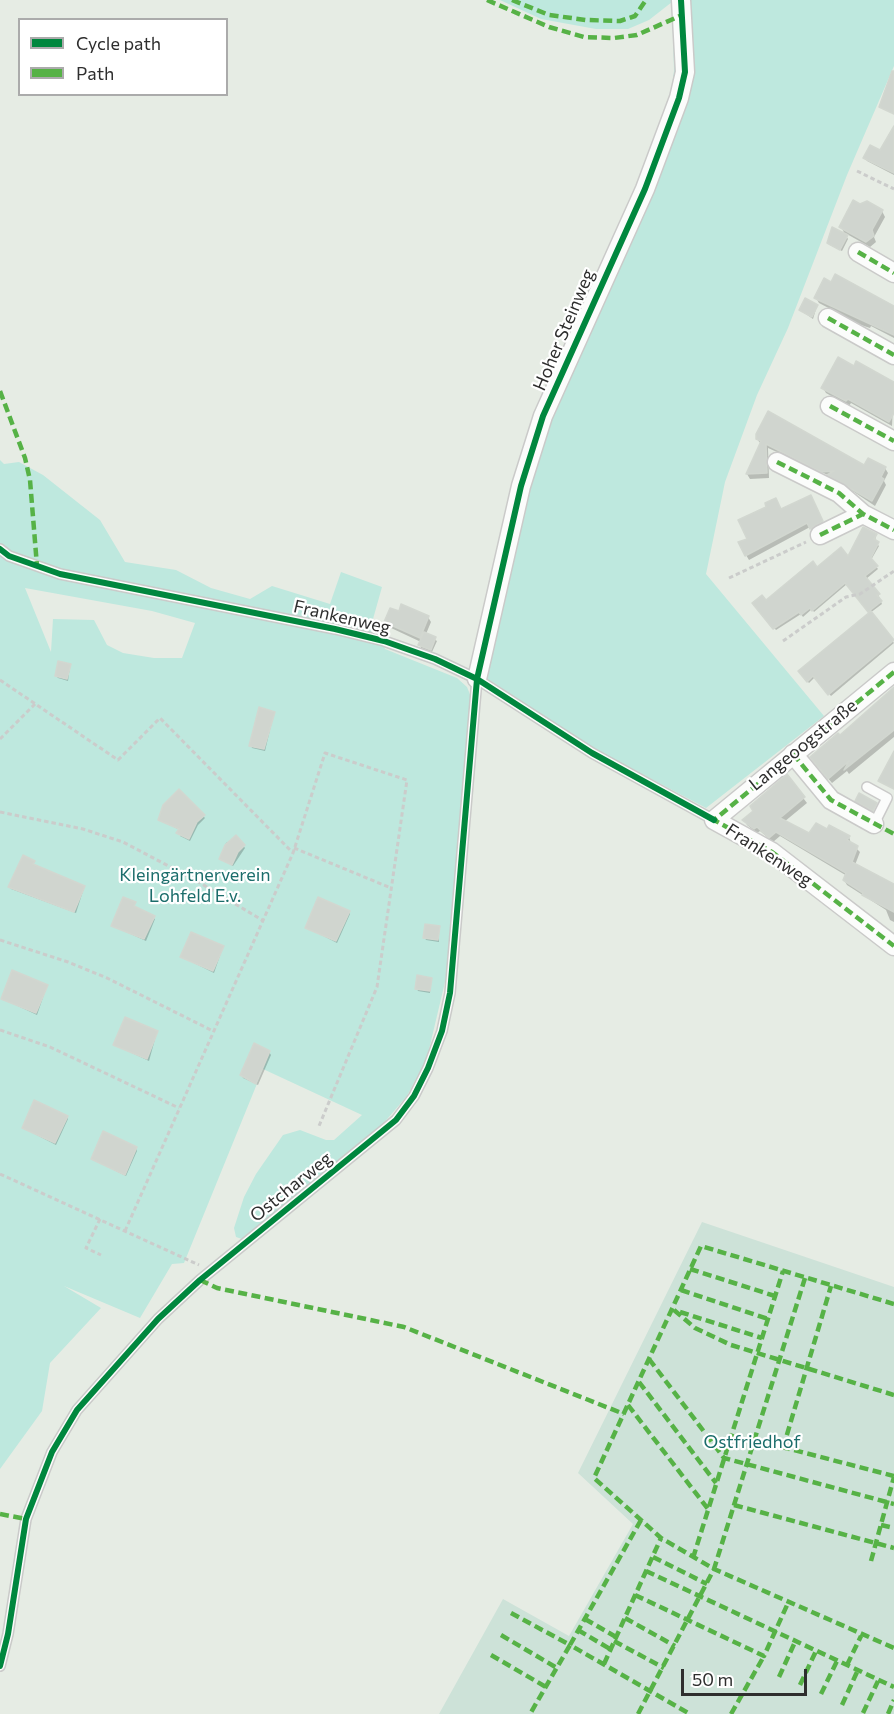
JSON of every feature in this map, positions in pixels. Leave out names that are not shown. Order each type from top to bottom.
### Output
[{"type":"street","name":"Hoher Steinweg","points":[[477,679],[521,486],[543,416],[645,189],[680,98],[685,62],[681,0]]},
{"type":"street","points":[[858,252],[894,273]]},
{"type":"street","points":[[828,318],[894,354]]},
{"type":"street","points":[[830,405],[894,441]]},
{"type":"street","points":[[777,462],[839,494],[863,514],[894,530]]},
{"type":"street","points":[[820,535],[863,514]]},
{"type":"street","name":"Langeoogstraße","points":[[714,820],[894,672]]},
{"type":"street","points":[[793,754],[831,800],[874,824]]},
{"type":"street","name":"Frankenweg","points":[[714,820],[772,852],[894,946]]},
{"type":"lane","name":"Frankenweg","points":[[0,549],[60,574],[384,641],[435,659],[477,679],[592,753],[714,820]]},
{"type":"lane","name":"Ostcharweg","points":[[0,1666],[8,1634],[26,1519],[52,1452],[77,1410],[158,1319],[212,1270],[396,1120],[414,1096],[428,1068],[442,1031],[450,993],[477,679]]},
{"type":"lane","points":[[867,787],[887,798],[874,824]]},
{"type":"path","points":[[857,171],[894,189]]},
{"type":"path","points":[[729,578],[820,535]]},
{"type":"path","points":[[783,641],[846,597],[860,594],[894,570]]},
{"type":"path","points":[[0,680],[118,760],[160,718],[293,850],[391,888]]},
{"type":"path","points":[[0,739],[35,704]]},
{"type":"path","points":[[125,1231],[293,850],[326,753],[407,780],[377,987],[319,1126]]},
{"type":"path","points":[[0,812],[83,829],[123,842],[197,880],[262,920]]},
{"type":"path","points":[[0,940],[68,962],[107,978],[213,1031]]},
{"type":"path","points":[[0,1030],[50,1047],[179,1108]]},
{"type":"path","points":[[0,1174],[212,1270]]},
{"type":"path","points":[[100,1219],[86,1248],[101,1255]]},
{"type":"green space","points":[[500,0],[894,0],[894,66],[847,175],[788,328],[757,395],[725,482],[706,574],[824,716],[706,808],[595,749],[477,672],[514,506],[668,113],[674,71],[672,2],[649,20],[628,29],[596,29],[541,19]]},
{"type":"green space","name":"Kleingärtnerverein Lohfeld E.v.","points":[[0,460],[4,464],[19,462],[43,475],[100,520],[125,562],[176,570],[211,588],[250,599],[272,586],[330,604],[341,572],[382,587],[373,619],[385,649],[457,678],[467,687],[471,697],[455,908],[445,982],[427,1058],[407,1096],[382,1125],[242,1239],[236,1237],[234,1228],[244,1197],[256,1174],[283,1135],[300,1130],[326,1140],[334,1140],[362,1115],[263,1069],[184,1263],[172,1264],[140,1318],[64,1286],[101,1308],[50,1363],[42,1411],[0,1469]],"holes":[[[25,588],[152,611],[195,623],[182,658],[154,658],[123,653],[107,645],[94,620],[53,619],[51,652]]]},
{"type":"green space","name":"Ostfriedhof","points":[[702,1222],[894,1287],[894,1714],[439,1714],[503,1599],[569,1636],[633,1524],[578,1473]]},
{"type":"building","points":[[892,71],[894,71],[894,114],[879,107]]},
{"type":"building","points":[[894,126],[894,173],[863,158],[870,145],[880,150]]},
{"type":"building","points":[[853,200],[860,204],[867,201],[883,210],[872,230],[874,236],[866,242],[839,227]]},
{"type":"building","points":[[832,227],[848,235],[840,250],[827,243]]},
{"type":"building","points":[[835,274],[894,306],[894,335],[814,298],[824,278],[831,282]]},
{"type":"building","points":[[805,298],[818,305],[812,317],[799,310]]},
{"type":"building","points":[[838,357],[854,366],[856,361],[894,382],[894,413],[889,422],[848,399],[846,401],[821,388]]},
{"type":"building","points":[[768,411],[864,465],[868,458],[886,467],[881,477],[884,479],[872,501],[827,475],[834,471],[821,472],[766,444],[767,473],[746,474],[761,441],[756,439],[756,434]]},
{"type":"building","points":[[811,495],[823,521],[810,529],[807,523],[745,556],[738,542],[747,539],[738,520],[766,507],[765,503],[776,498],[781,509]]},
{"type":"building","points":[[863,527],[877,534],[874,539],[879,542],[871,558],[878,566],[865,576],[880,594],[877,595],[882,601],[868,612],[845,583],[812,611],[810,608],[801,615],[799,612],[773,629],[752,603],[762,595],[766,600],[813,561],[817,567],[841,547],[848,556]]},
{"type":"building","points":[[401,604],[429,616],[420,638],[384,622],[390,608],[399,611]]},
{"type":"building","points":[[871,611],[894,640],[828,695],[813,676],[807,682],[798,671]]},
{"type":"building","points":[[424,632],[436,637],[431,650],[418,645]]},
{"type":"building","points":[[58,661],[71,664],[67,679],[55,676]]},
{"type":"building","points":[[894,687],[894,730],[844,770],[849,761],[828,779],[810,757],[838,733],[840,735]]},
{"type":"building","points":[[259,707],[275,712],[264,749],[249,746]]},
{"type":"building","points":[[894,751],[894,789],[878,781]]},
{"type":"building","points":[[787,774],[805,797],[780,818],[809,833],[816,823],[827,829],[829,825],[850,836],[847,840],[858,846],[852,862],[894,884],[894,912],[862,895],[863,893],[843,880],[846,873],[776,832],[769,838],[757,827],[754,829],[742,820],[753,811],[750,806]]},
{"type":"building","points":[[179,789],[205,815],[197,822],[189,839],[176,833],[179,829],[158,820],[163,805]]},
{"type":"building","points":[[859,793],[877,803],[873,811],[855,801]]},
{"type":"building","points":[[236,835],[245,845],[238,852],[232,865],[219,859],[225,845]]},
{"type":"building","points":[[23,855],[35,861],[33,864],[85,886],[74,912],[8,887]]},
{"type":"building","points":[[123,897],[136,902],[134,906],[155,916],[144,939],[111,926]]},
{"type":"building","points":[[318,897],[350,911],[336,941],[305,928]]},
{"type":"building","points":[[425,924],[440,926],[438,940],[423,938]]},
{"type":"building","points":[[191,932],[224,946],[213,971],[180,957]]},
{"type":"building","points":[[12,970],[48,985],[36,1013],[1,999]]},
{"type":"building","points":[[417,975],[432,978],[430,991],[415,989]]},
{"type":"building","points":[[125,1017],[158,1031],[147,1059],[113,1045]]},
{"type":"building","points":[[254,1043],[270,1051],[256,1084],[240,1075]]},
{"type":"building","points":[[34,1100],[68,1116],[55,1143],[22,1128]]},
{"type":"building","points":[[103,1131],[137,1147],[125,1175],[91,1159]]},
{"type":"marked path","points":[[487,0],[549,27],[584,37],[614,38],[637,35],[682,15]]},
{"type":"marked path","points":[[512,0],[549,15],[586,20],[620,21],[635,16],[646,0]]},
{"type":"marked path","points":[[858,252],[894,273]]},
{"type":"marked path","points":[[828,318],[894,355]]},
{"type":"marked path","points":[[0,391],[25,458],[30,480],[37,566]]},
{"type":"marked path","points":[[830,406],[894,441]]},
{"type":"marked path","points":[[777,462],[839,493],[863,514],[894,530]]},
{"type":"marked path","points":[[820,535],[863,514]]},
{"type":"marked path","points":[[894,672],[714,820],[772,852],[894,946]]},
{"type":"marked path","points":[[793,754],[831,800],[894,834]]},
{"type":"marked path","points":[[805,1278],[714,1569],[661,1538],[594,1478],[701,1246],[894,1304]]},
{"type":"marked path","points":[[690,1269],[775,1296]]},
{"type":"marked path","points":[[693,1558],[783,1271]]},
{"type":"marked path","points":[[200,1280],[217,1288],[404,1327],[624,1414]]},
{"type":"marked path","points":[[783,1448],[831,1286]]},
{"type":"marked path","points":[[681,1290],[768,1319]]},
{"type":"marked path","points":[[674,1310],[695,1328],[731,1345],[894,1395]]},
{"type":"marked path","points":[[680,1312],[762,1338]]},
{"type":"marked path","points":[[649,1359],[724,1458],[894,1504]]},
{"type":"marked path","points":[[639,1382],[716,1483]]},
{"type":"marked path","points":[[628,1405],[708,1509]]},
{"type":"marked path","points":[[755,1440],[894,1476]]},
{"type":"marked path","points":[[871,1561],[894,1477]]},
{"type":"marked path","points":[[734,1505],[894,1548]]},
{"type":"marked path","points":[[0,1514],[26,1519]]},
{"type":"marked path","points":[[641,1520],[570,1645],[690,1714]]},
{"type":"marked path","points":[[881,1525],[894,1528]]},
{"type":"marked path","points":[[604,1664],[661,1538]]},
{"type":"marked path","points":[[653,1557],[707,1584]]},
{"type":"marked path","points":[[638,1714],[714,1569],[894,1648]]},
{"type":"marked path","points":[[646,1571],[894,1687]]},
{"type":"marked path","points":[[635,1595],[764,1656],[788,1603]]},
{"type":"marked path","points":[[511,1613],[570,1645],[530,1714]]},
{"type":"marked path","points":[[625,1618],[675,1646]]},
{"type":"marked path","points":[[585,1619],[616,1637]]},
{"type":"marked path","points":[[578,1630],[610,1649]]},
{"type":"marked path","points":[[501,1635],[557,1668]]},
{"type":"marked path","points":[[847,1665],[861,1636]]},
{"type":"marked path","points":[[614,1641],[664,1668]]},
{"type":"marked path","points":[[779,1677],[795,1642]]},
{"type":"marked path","points":[[800,1685],[816,1651]]},
{"type":"marked path","points":[[491,1655],[546,1687]]},
{"type":"marked path","points":[[731,1714],[764,1656]]},
{"type":"marked path","points":[[821,1694],[837,1661]]},
{"type":"marked path","points":[[842,1705],[857,1672]]},
{"type":"marked path","points":[[863,1713],[878,1681]]},
{"type":"marked path","points":[[888,1714],[894,1700]]},
{"type":"cycle path","points":[[0,1666],[8,1634],[26,1519],[52,1452],[77,1410],[158,1319],[200,1280],[396,1120],[414,1096],[428,1068],[442,1031],[450,993],[477,679],[521,486],[543,416],[645,189],[679,98],[685,72],[681,0]]},
{"type":"cycle path","points":[[0,549],[9,556],[60,574],[335,629],[384,641],[435,659],[477,679],[592,753],[714,820]]}]
